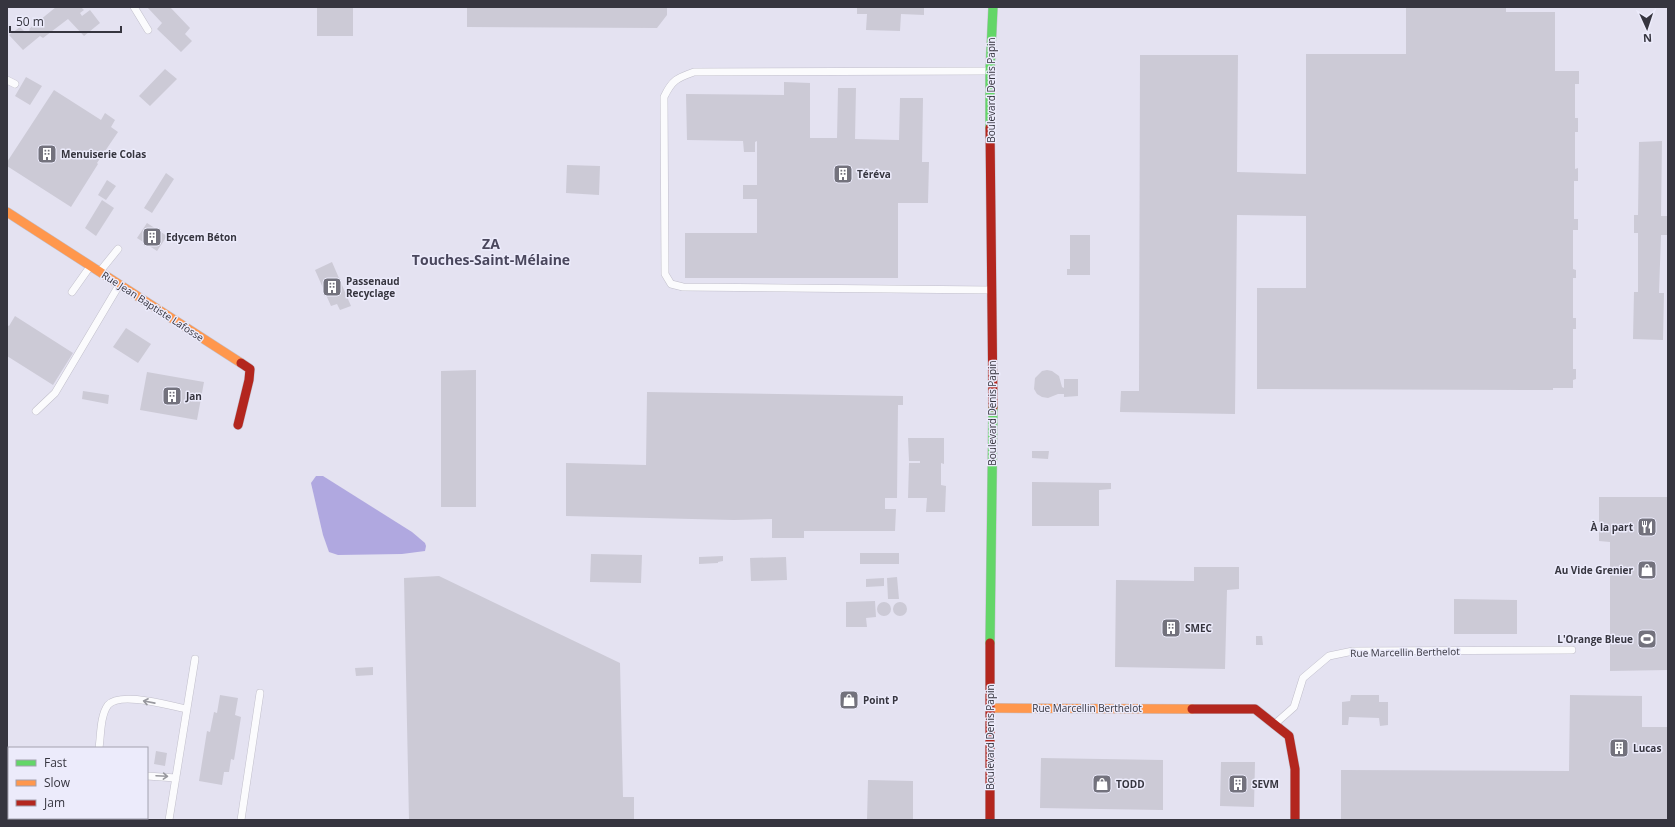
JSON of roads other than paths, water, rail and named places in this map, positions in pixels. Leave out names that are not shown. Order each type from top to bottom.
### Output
[{"type":"street","name":"Boulevard Denis Papin","points":[[990,820],[993,327],[991,290],[990,71],[993,7]]},
{"type":"street","name":"Rue Jean Baptiste Lafosse","points":[[7,212],[250,369],[250,380],[238,425]]},
{"type":"street","name":"Rue Marcellin Berthelot","points":[[990,708],[1255,709],[1289,736],[1295,769],[1295,820]]},
{"type":"lane","points":[[134,7],[148,30]]},
{"type":"lane","points":[[990,71],[694,72],[682,76],[670,84],[664,97],[665,274],[671,284],[683,287],[991,290]]},
{"type":"lane","points":[[7,80],[15,84]]},
{"type":"lane","points":[[100,272],[118,249]]},
{"type":"lane","points":[[72,292],[90,266]]},
{"type":"lane","points":[[36,411],[55,393],[120,285]]},
{"type":"lane","name":"Rue Marcellin Berthelot","points":[[1275,725],[1294,707],[1303,678],[1330,656],[1353,651],[1572,650]]},
{"type":"lane","points":[[169,820],[195,659]]},
{"type":"lane","points":[[241,820],[260,693]]},
{"type":"lane","points":[[100,747],[104,713],[109,704],[118,699],[132,699],[187,709]]},
{"type":"lane","points":[[148,776],[176,778]]},
{"type":"place","name":"Menuiserie Colas","points":[[47,154]]},
{"type":"place","name":"Téréva","points":[[843,174]]},
{"type":"place","name":"Edycem Béton","points":[[152,237]]},
{"type":"place","name":"Passenaud Recyclage","points":[[332,287]]},
{"type":"place","name":"Jan","points":[[172,396]]},
{"type":"place","name":"À la part","points":[[1647,527]]},
{"type":"place","name":"Au Vide Grenier","points":[[1647,570]]},
{"type":"place","name":"SMEC","points":[[1171,628]]},
{"type":"place","name":"L'Orange Bleue","points":[[1647,639]]},
{"type":"place","name":"Point P","points":[[849,700]]},
{"type":"place","name":"Lucas","points":[[1619,748]]},
{"type":"place","name":"TODD","points":[[1102,784]]},
{"type":"place","name":"SEVM","points":[[1238,784]]},
{"type":"district","name":"ZA Touches-Saint-Mélaine","points":[[491,252]]}]
